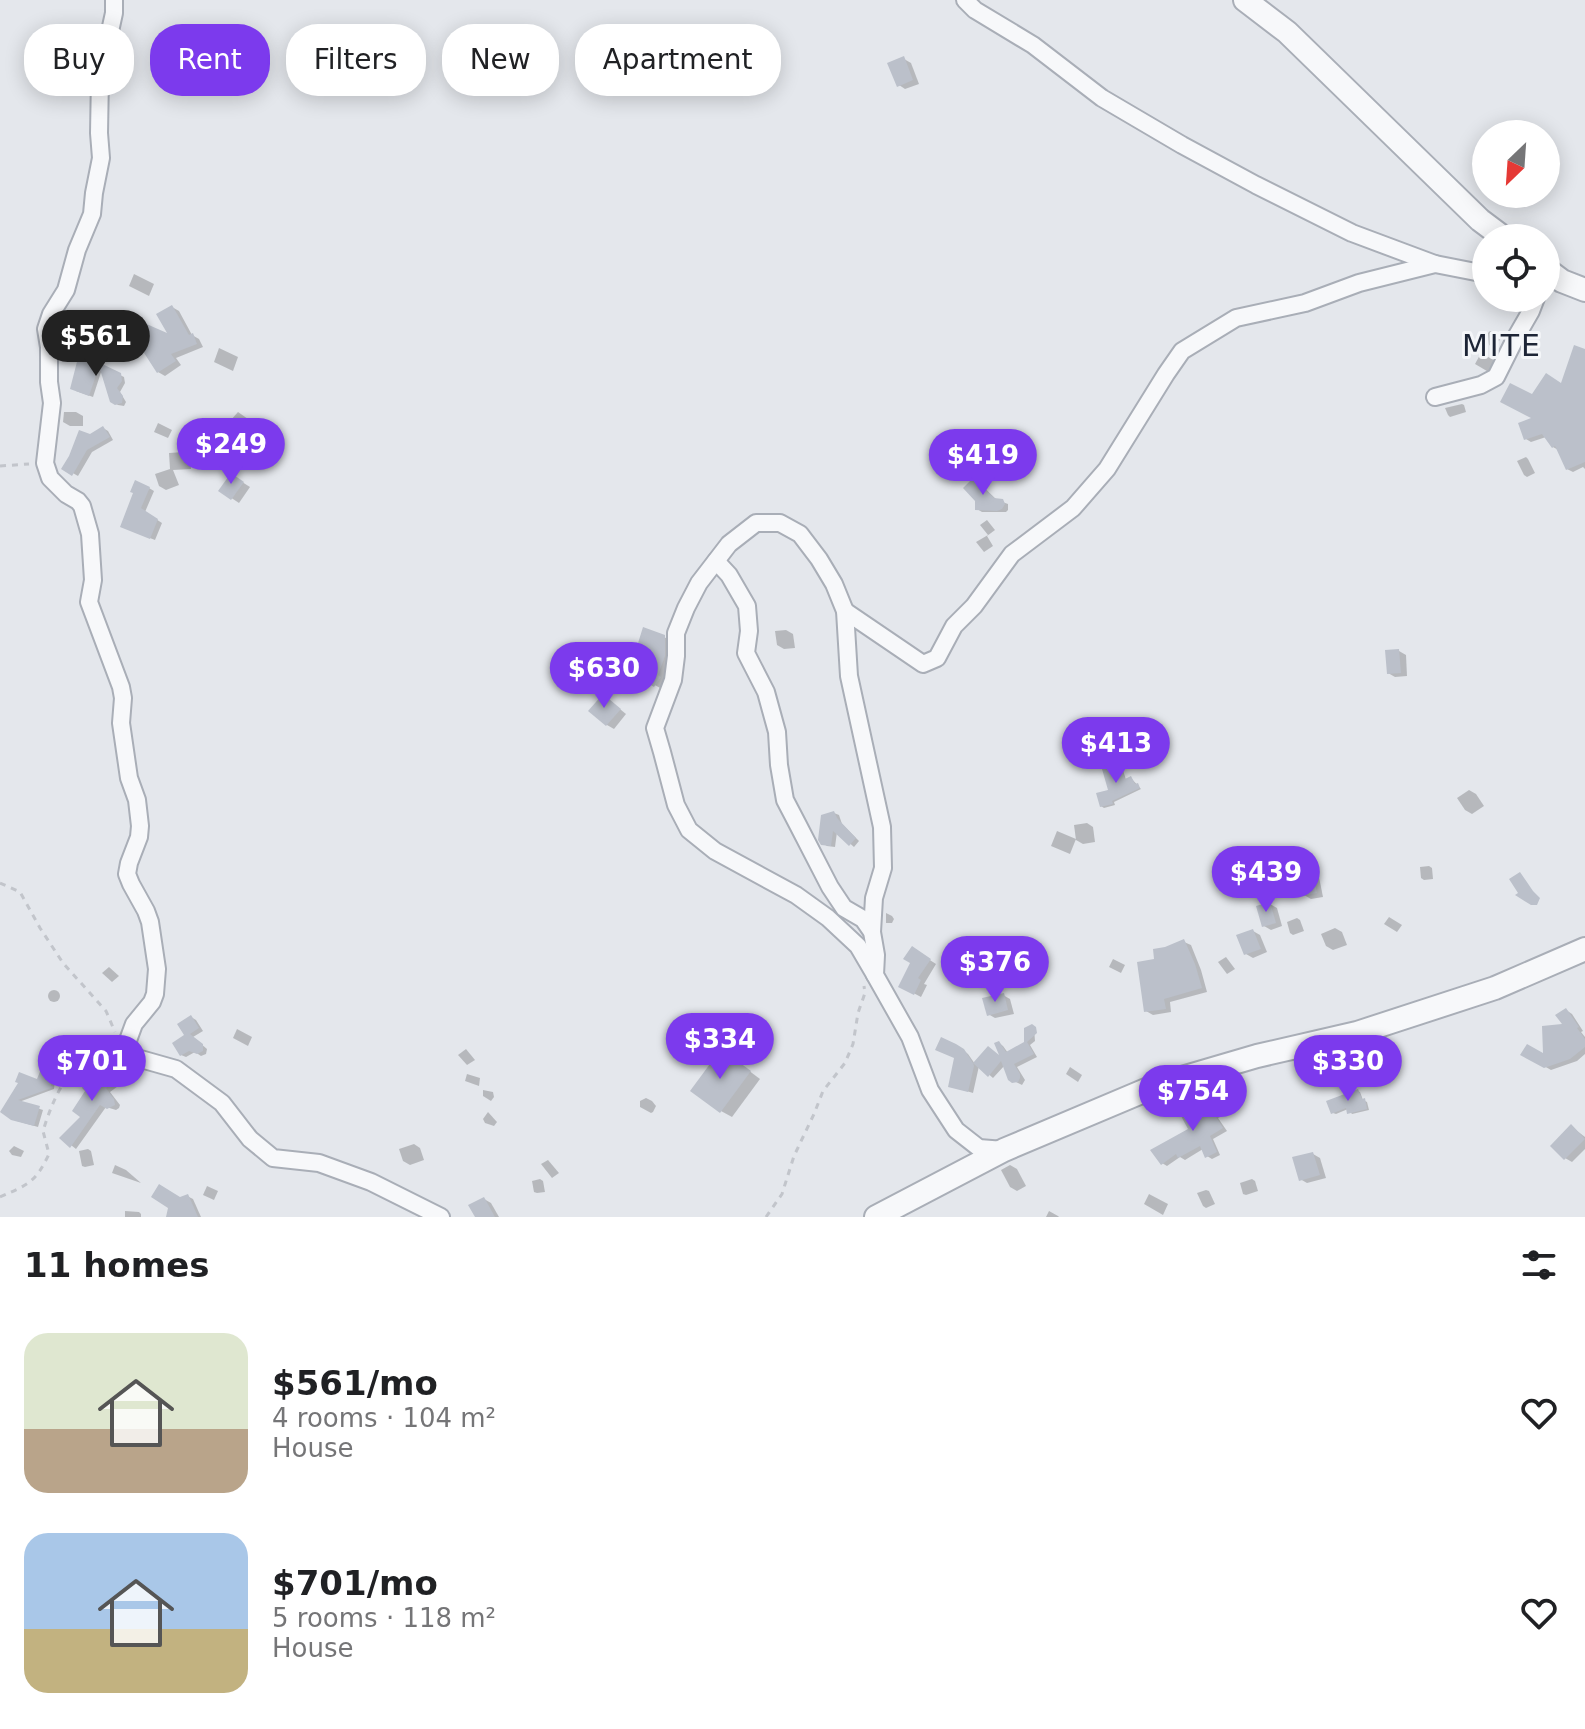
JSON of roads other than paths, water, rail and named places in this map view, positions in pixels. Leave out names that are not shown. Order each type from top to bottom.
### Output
[{"type":"street","points":[[114,0],[100,77],[101,158],[92,214],[77,250],[66,290],[46,329],[52,403],[45,463],[50,478],[78,501],[87,521],[93,580],[89,602],[121,687],[121,723],[129,778],[137,800],[139,837],[127,874],[150,922],[157,969],[152,1002],[134,1024],[123,1054],[176,1069],[222,1103],[250,1139],[273,1158],[332,1167],[371,1182],[441,1217]]},
{"type":"street","points":[[965,0],[975,10],[1033,45],[1102,98],[1256,185],[1352,233],[1435,264],[1472,271]]},
{"type":"street","points":[[1245,0],[1287,32],[1485,224]]},
{"type":"street","points":[[845,611],[923,664],[937,658],[954,626],[974,606],[1012,554],[1073,508],[1107,469],[1182,351],[1236,318],[1305,303],[1359,283],[1435,264]]},
{"type":"street","points":[[1560,282],[1585,290]]},
{"type":"street","points":[[1435,397],[1481,385],[1496,377],[1530,312]]},
{"type":"street","points":[[869,976],[876,955],[872,932],[874,898],[883,868],[882,827],[849,676],[845,611],[834,584],[800,534],[780,523],[756,523],[729,544],[699,583],[676,633],[673,680],[655,728],[676,805],[689,830],[715,851],[796,895],[828,918],[858,946],[869,976],[910,1037],[930,1090],[956,1130],[979,1148],[1004,1150]]},
{"type":"street","points":[[716,561],[729,575],[747,606],[749,631],[746,653],[766,692],[777,732],[785,800],[844,908],[863,919],[872,932]]},
{"type":"street","points":[[876,1217],[1004,1150],[1158,1085],[1257,1056],[1357,1033],[1495,988],[1585,949]]},
{"type":"district","name":"MITE","points":[[1502,346]]}]
